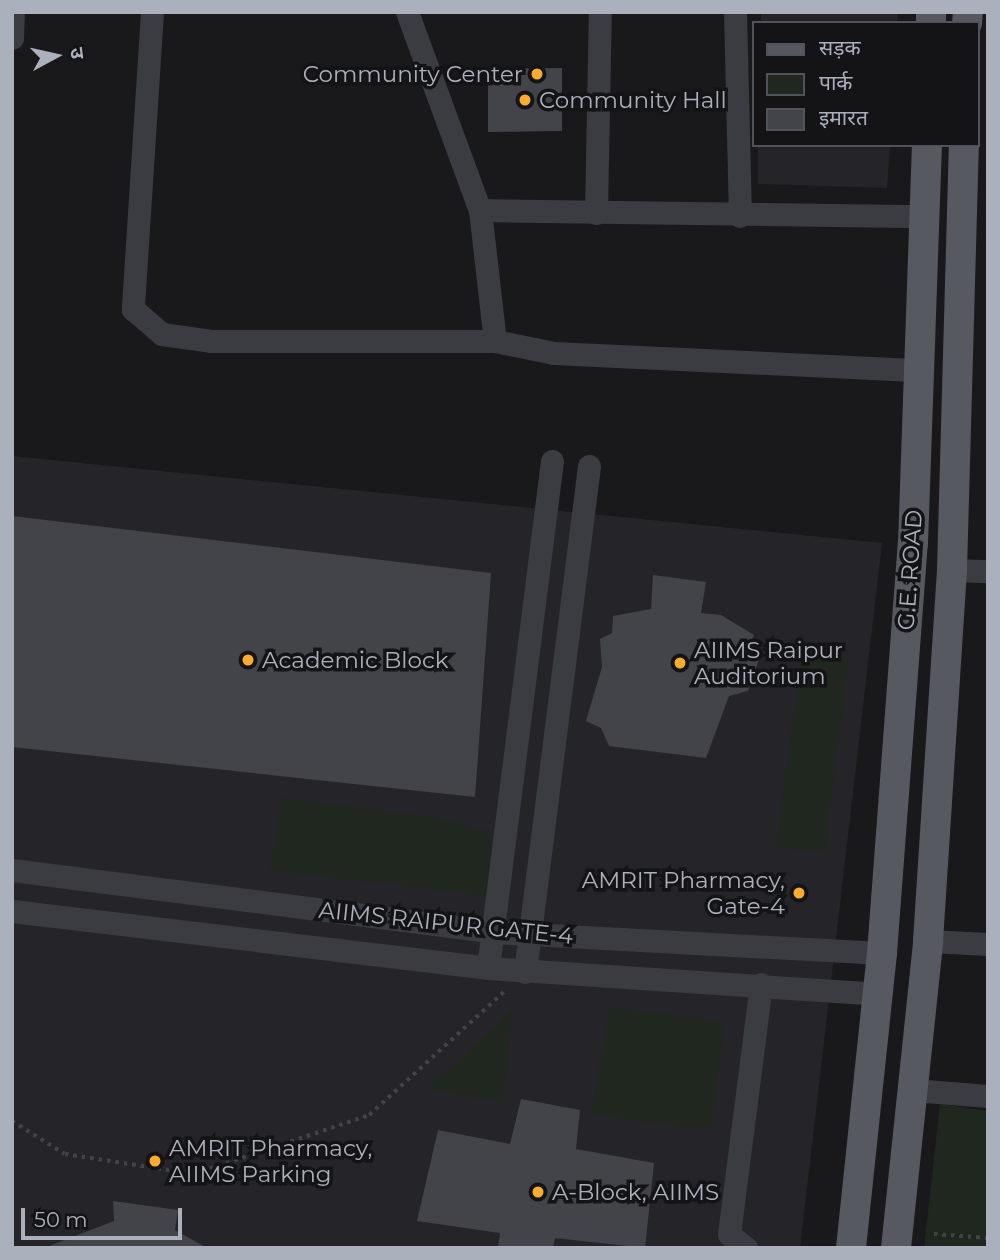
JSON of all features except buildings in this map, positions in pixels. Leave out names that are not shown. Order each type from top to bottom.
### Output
[{"type":"main road","name":"G.E. ROAD","points":[[851,1248],[882,953],[913,544],[927,147]]},
{"type":"main road","points":[[895,1248],[928,941],[952,570],[964,147]]},
{"type":"street","points":[[12,38],[13,12]]},
{"type":"street","points":[[152,12],[133,309],[162,334],[211,341],[495,341],[554,353],[919,370]]},
{"type":"street","points":[[407,12],[480,210],[495,341]]},
{"type":"street","points":[[596,213],[600,12]]},
{"type":"street","points":[[735,12],[740,216]]},
{"type":"street","points":[[480,210],[740,216],[924,216]]},
{"type":"street","points":[[488,968],[552,461]]},
{"type":"street","points":[[526,972],[589,466]]},
{"type":"street","points":[[952,570],[988,571]]},
{"type":"street","name":"AIIMS RAIPUR GATE-4","points":[[12,870],[493,932],[882,953]]},
{"type":"street","name":"AIIMS RAIPUR GATE-4","points":[[12,911],[526,972],[761,984],[877,994]]},
{"type":"street","points":[[928,941],[988,944]]},
{"type":"street","points":[[746,1248],[729,1234],[761,984]]},
{"type":"street","points":[[913,1090],[988,1096]]},
{"type":"path","points":[[12,1121],[65,1154],[194,1174],[369,1115],[526,972]]},
{"type":"path","points":[[934,1234],[988,1238]]},
{"type":"shaded area","points":[[761,12],[898,12],[897,21],[761,21]]},
{"type":"shaded area","points":[[758,147],[890,147],[887,188],[758,184]]},
{"type":"shaded area","points":[[12,456],[882,543],[800,1248],[12,1248]]},
{"type":"green space","points":[[802,652],[849,657],[824,853],[776,847]]},
{"type":"green space","points":[[282,798],[430,816],[490,832],[488,896],[270,870]]},
{"type":"green space","points":[[610,1007],[724,1021],[710,1130],[591,1114]]},
{"type":"green space","points":[[513,1009],[502,1102],[428,1089]]},
{"type":"green space","points":[[940,1104],[988,1111],[988,1248],[924,1248]]},
{"type":"place","name":"Community Center","points":[[537,74]]},
{"type":"place","name":"Community Hall","points":[[525,100]]},
{"type":"place","name":"Academic Block","points":[[248,660]]},
{"type":"place","name":"AIIMS Raipur Auditorium","points":[[680,663]]},
{"type":"place","name":"AMRIT Pharmacy, Gate-4","points":[[799,893]]},
{"type":"place","name":"AMRIT Pharmacy, AIIMS Parking","points":[[155,1161]]},
{"type":"place","name":"A-Block, AIIMS","points":[[538,1192]]}]
